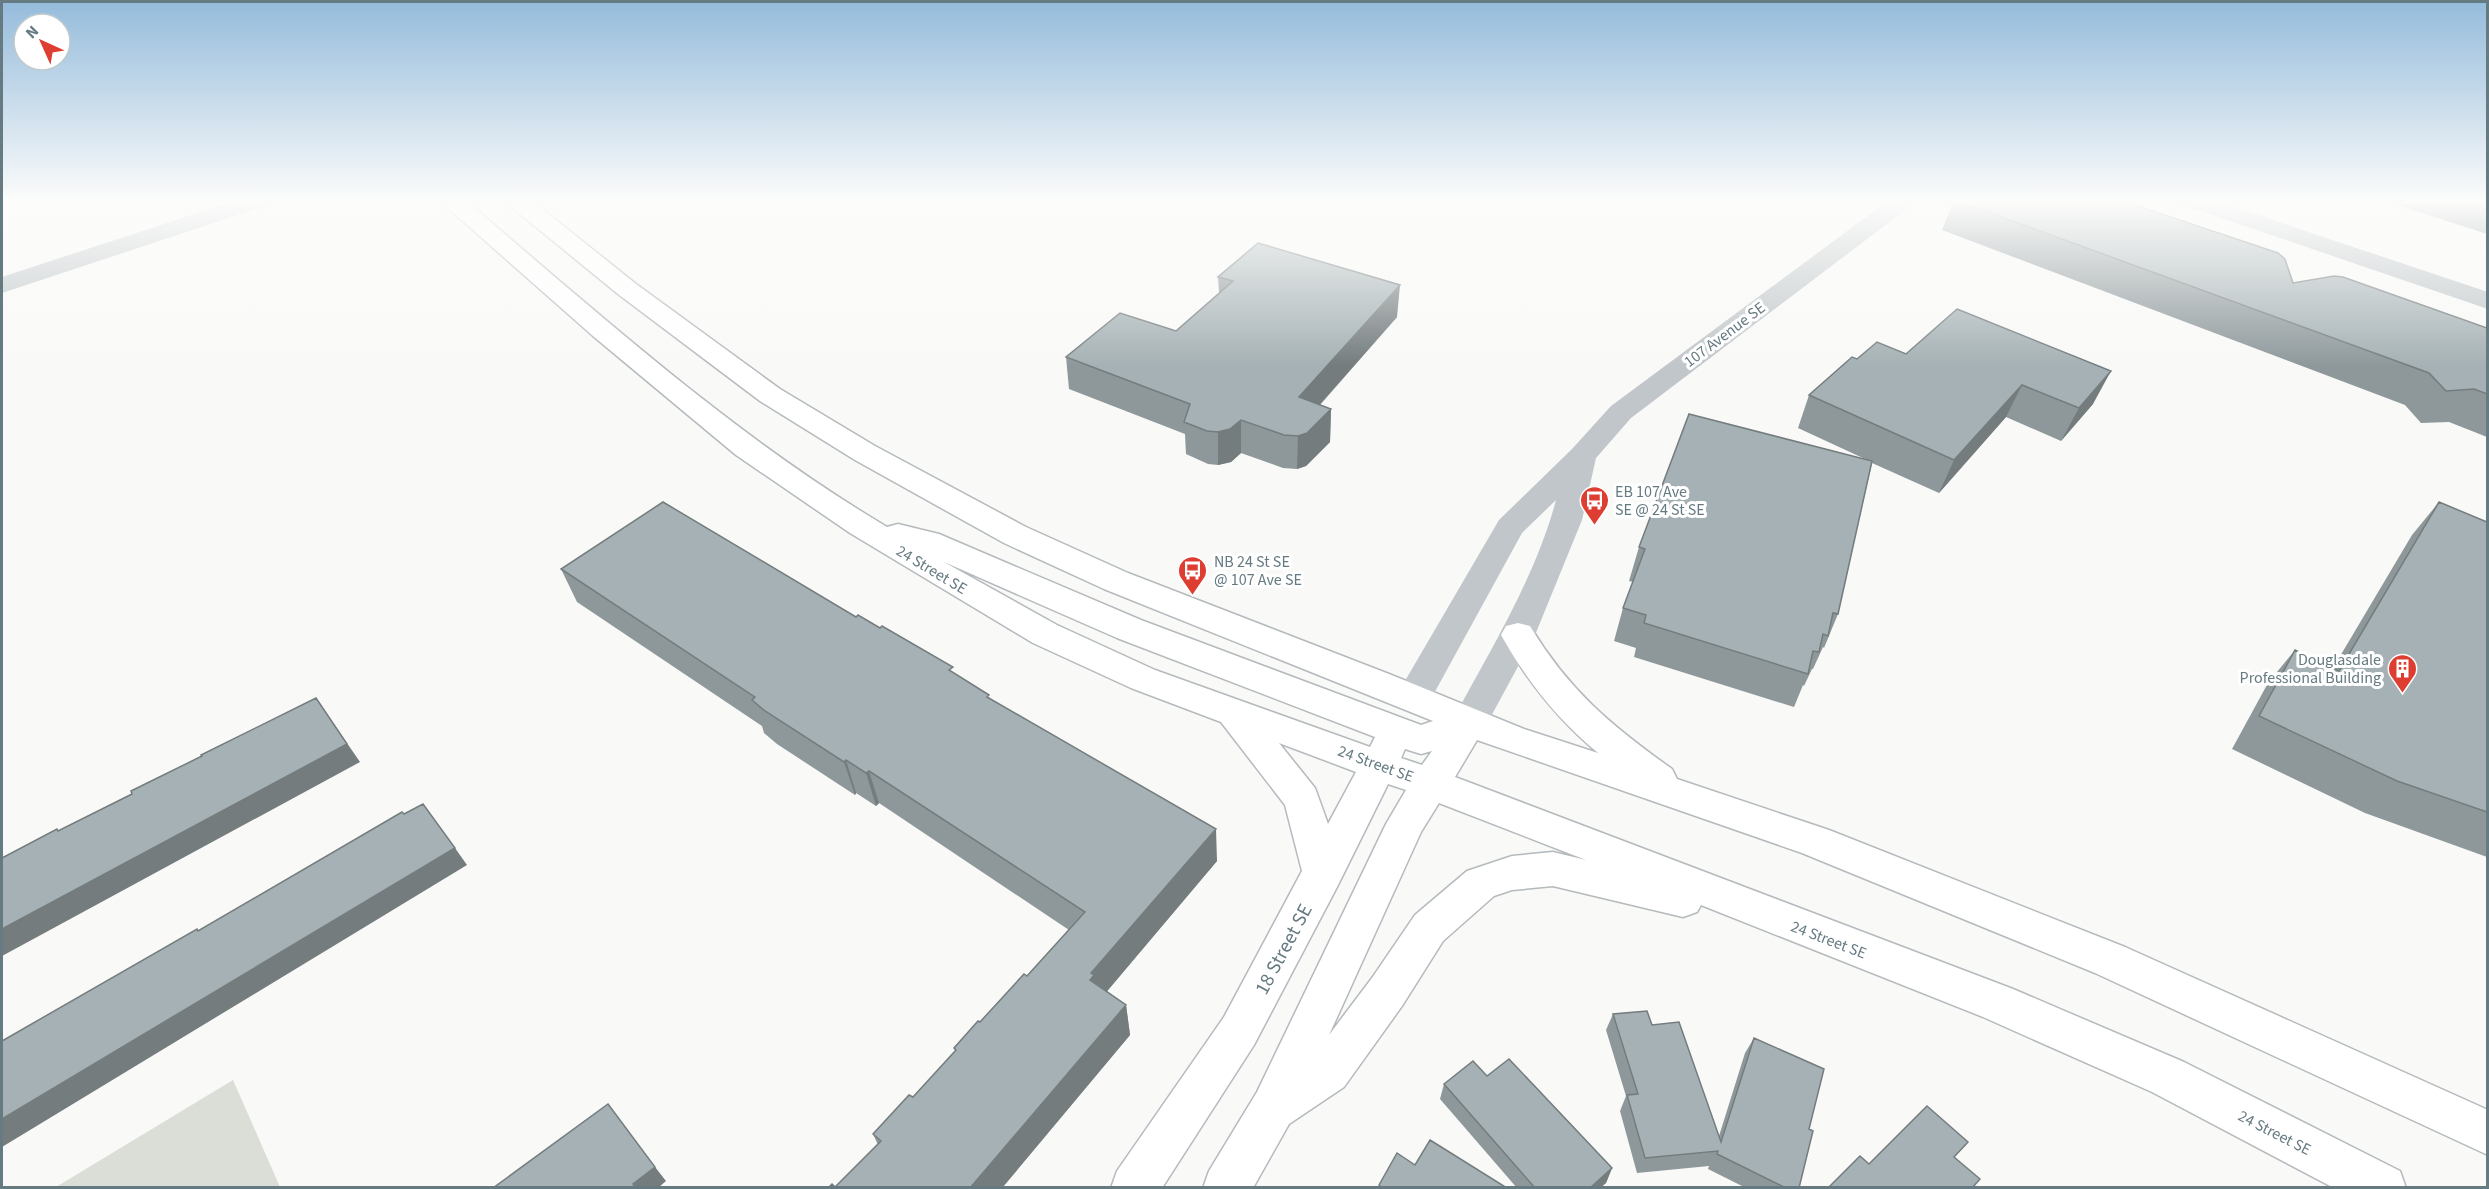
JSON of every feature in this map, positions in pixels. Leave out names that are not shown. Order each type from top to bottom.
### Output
[{"type":"main road","name":"24 Street SE","points":[[515,255],[746,448],[861,526],[1045,634],[1143,679],[1379,764],[1998,1003],[2168,1077],[2383,1188]]},
{"type":"main road","points":[[586,255],[770,395],[865,453],[1015,535],[1106,576],[1413,698],[1511,740],[1815,841],[2110,960],[2487,1133]]},
{"type":"main road","points":[[861,526],[928,542],[1129,629],[1397,732],[1424,740],[1469,723]]},
{"type":"main road","points":[[1518,635],[1552,689],[1594,732],[1682,798]]},
{"type":"main road","name":"18 Street SE","points":[[1134,1188],[1239,1031],[1323,875],[1413,698]]},
{"type":"main road","points":[[1235,714],[1302,799],[1323,875]]},
{"type":"main road","points":[[1226,1188],[1274,1108],[1405,824],[1469,723]]},
{"type":"main road","points":[[1274,1108],[1328,1072],[1387,992],[1429,928],[1481,883],[1512,873],[1553,869],[1813,933]]},
{"type":"street","points":[[2,266],[33,255]]},
{"type":"street","points":[[2,285],[92,255]]},
{"type":"street","name":"107 Avenue SE","points":[[1413,698],[1510,527],[1582,456],[1622,412],[1830,255]]},
{"type":"street","points":[[2354,255],[2487,301]]},
{"type":"street","name":"107 Avenue SE","points":[[1469,723],[1518,635],[1566,520],[1582,456]]},
{"type":"shaded area","points":[[233,1080],[280,1187],[56,1187]]},
{"type":"building","points":[[1243,255],[1300,255],[1400,285],[1299,397],[1331,409],[1307,433],[1298,436],[1284,435],[1241,420],[1230,429],[1218,432],[1207,431],[1184,422],[1190,404],[1066,357],[1120,313],[1176,331],[1233,281],[1218,277]]},
{"type":"building","points":[[2107,255],[2281,255],[2285,259],[2293,283],[2334,276],[2343,277],[2487,328],[2487,394],[2474,389],[2446,391],[2429,373]]},
{"type":"building","points":[[1957,309],[2111,371],[2079,408],[2022,385],[1954,460],[1809,395],[1852,357],[1857,359],[1877,342],[1906,354]]},
{"type":"building","points":[[1689,414],[1872,461],[1838,614],[1833,613],[1828,636],[1823,634],[1819,652],[1813,651],[1808,674],[1644,623],[1646,615],[1623,608],[1645,549],[1639,547]]},
{"type":"building","points":[[663,502],[856,617],[858,615],[880,628],[882,626],[953,667],[949,670],[989,695],[987,697],[1216,829],[1091,973],[1094,975],[1090,980],[1126,1005],[970,1188],[828,1188],[832,1184],[835,1187],[881,1141],[873,1134],[909,1095],[913,1097],[956,1050],[954,1048],[978,1021],[980,1022],[1024,974],[1027,976],[1085,912],[869,771],[866,773],[846,760],[844,762],[765,711],[752,700],[755,697],[561,569]]},
{"type":"building","name":"Douglasdale Professional Building","points":[[2439,502],[2487,522],[2487,812],[2397,781],[2259,716],[2295,650],[2339,671]]},
{"type":"building","points":[[316,698],[347,744],[2,929],[2,858],[132,794],[131,791]]},
{"type":"building","points":[[423,804],[455,848],[2,1119],[2,1041],[197,929],[198,931],[402,812],[404,814]]},
{"type":"building","points":[[1647,1011],[1652,1025],[1679,1022],[1721,1142],[1754,1038],[1824,1069],[1809,1129],[1813,1131],[1799,1188],[1786,1188],[1717,1154],[1718,1151],[1645,1158],[1627,1095],[1638,1094],[1613,1014]]},
{"type":"building","points":[[1509,1059],[1612,1168],[1590,1188],[1535,1188],[1444,1084],[1473,1061],[1487,1076]]},
{"type":"building","points":[[608,1104],[655,1167],[633,1184],[635,1188],[493,1188]]},
{"type":"building","points":[[1927,1106],[1968,1142],[1954,1157],[1980,1179],[1972,1188],[1828,1188],[1860,1156],[1869,1164]]},
{"type":"building","points":[[1430,1140],[1507,1188],[1382,1188],[1379,1185],[1397,1153],[1415,1165]]},
{"type":"place","name":"EB 107 Ave SE @ 24 St SE","points":[[1594,526]]},
{"type":"place","name":"NB 24 St SE @ 107 Ave SE","points":[[1193,596]]},
{"type":"place","name":"Douglasdale Professional Building","points":[[2402,694]]}]
